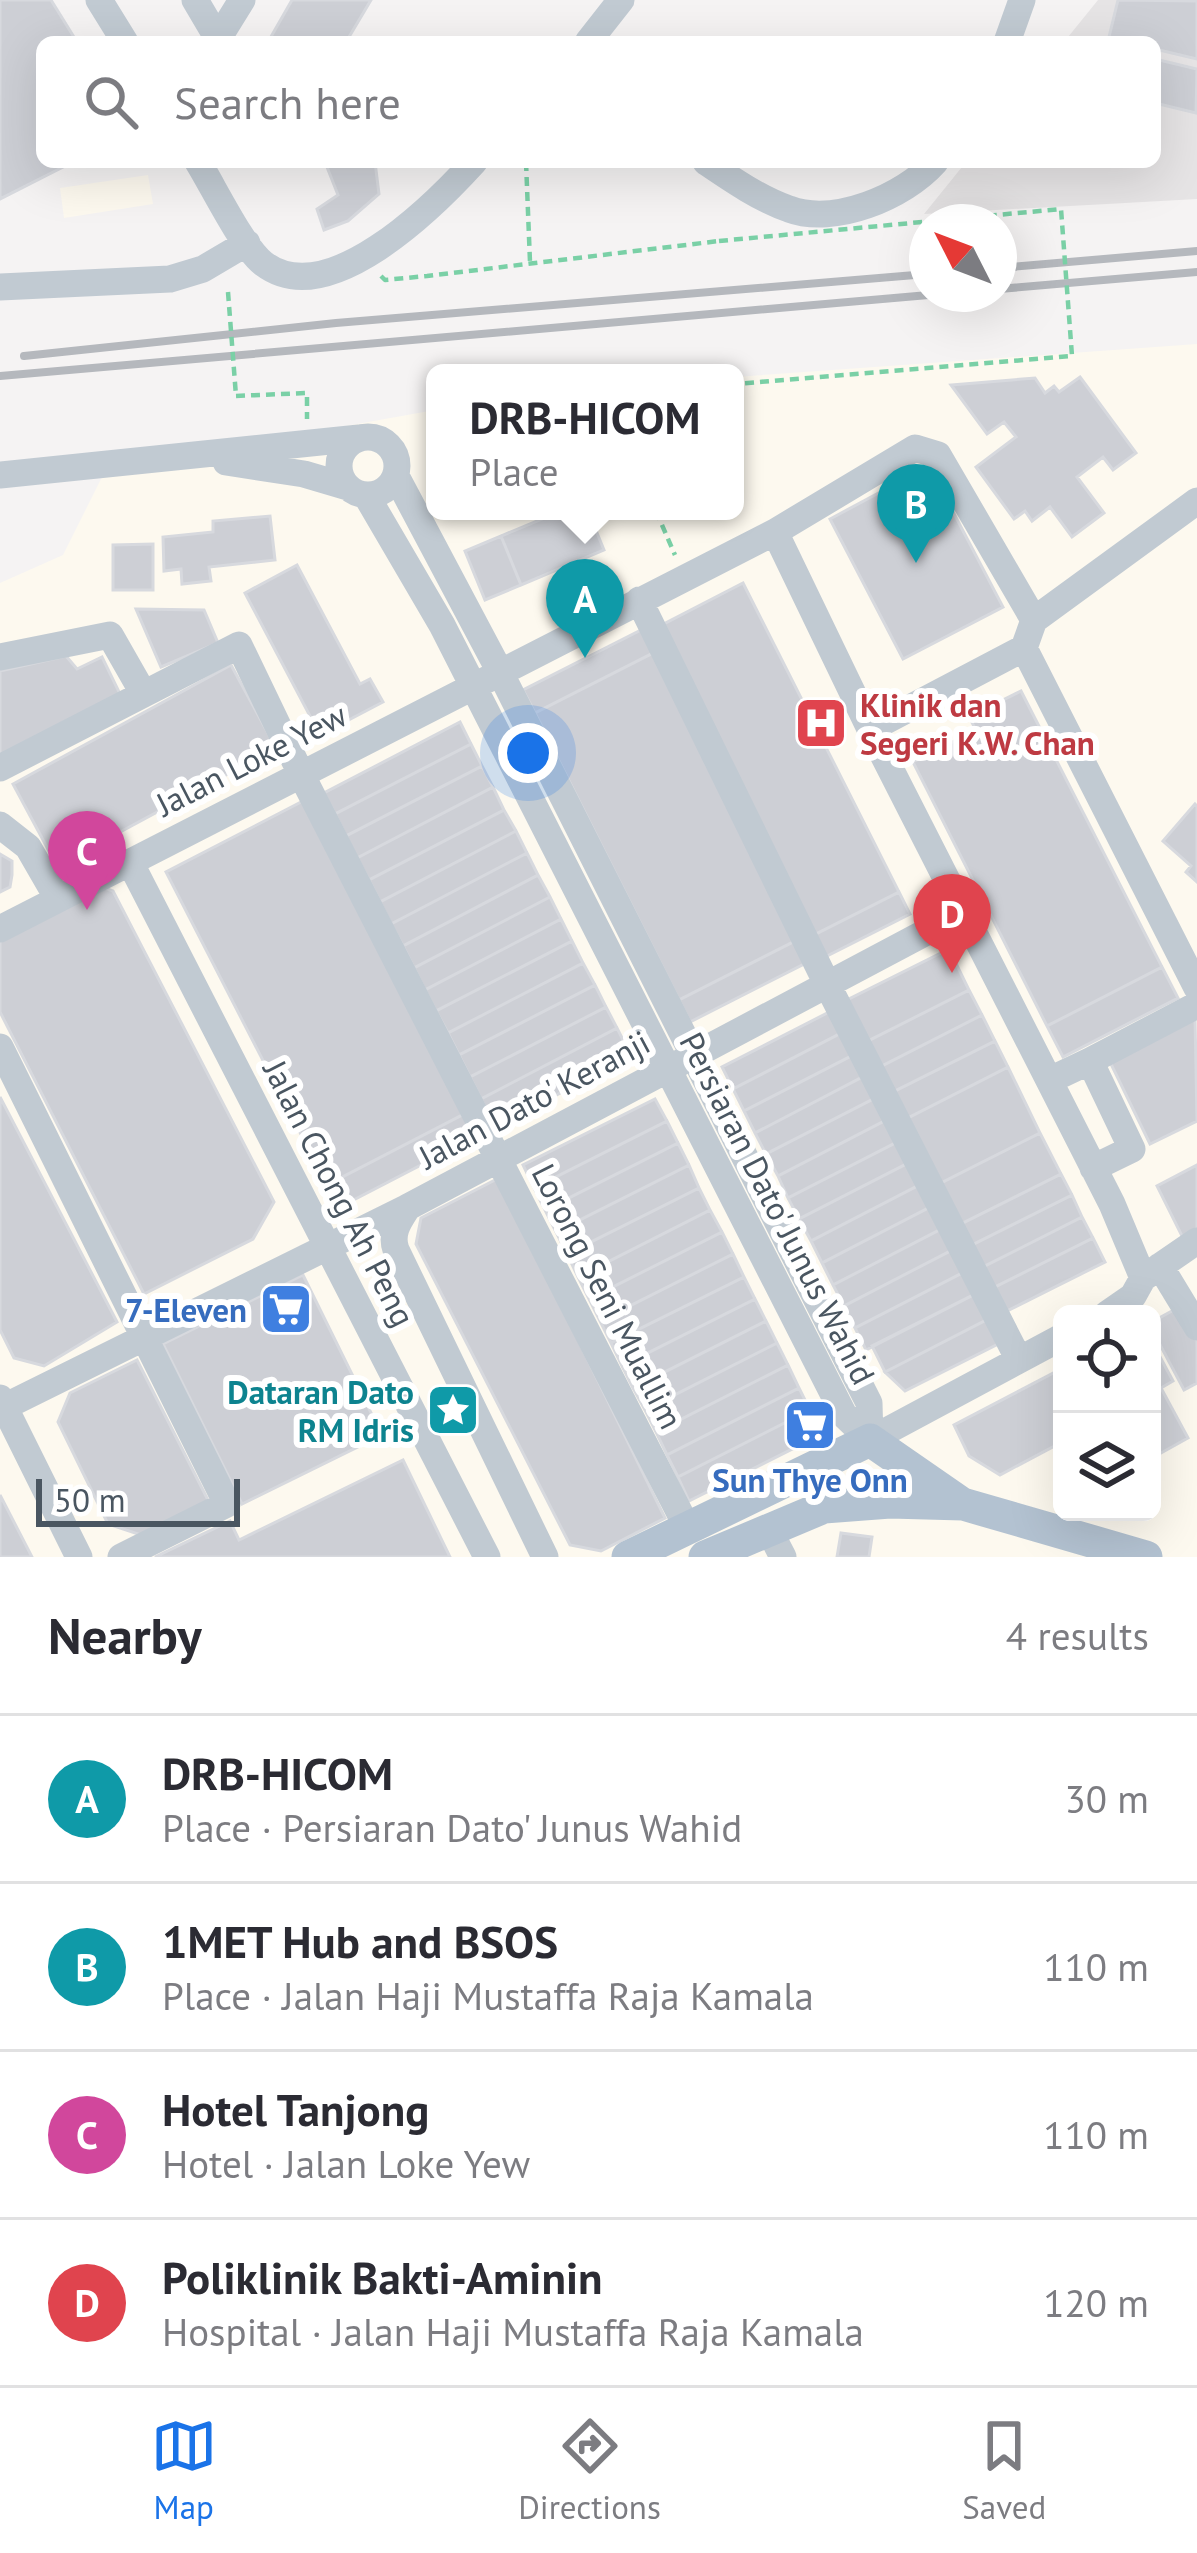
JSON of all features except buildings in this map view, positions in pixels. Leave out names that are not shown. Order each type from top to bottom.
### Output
[{"type":"main road","points":[[870,1440],[963,1504]]},
{"type":"main road","points":[[628,1557],[696,1543],[776,1543],[824,1507],[870,1440]]},
{"type":"main road","points":[[696,1543],[870,1440]]},
{"type":"main road","points":[[824,1507],[963,1504],[1124,1554]]},
{"type":"street","points":[[100,0],[121,36]]},
{"type":"street","points":[[195,0],[214,36]]},
{"type":"street","points":[[220,36],[242,0]]},
{"type":"street","points":[[593,36],[621,0]]},
{"type":"street","points":[[1008,36],[1022,0]]},
{"type":"street","points":[[202,168],[262,263],[301,278],[331,274],[362,257],[438,202],[469,168]]},
{"type":"street","points":[[716,168],[790,210],[818,214],[876,204],[927,168]]},
{"type":"street","points":[[0,287],[170,279],[203,269],[248,243]]},
{"type":"street","points":[[357,491],[342,479],[340,460],[358,438]]},
{"type":"street","points":[[0,475],[377,438],[396,457],[396,476],[384,490],[357,491],[304,474],[198,456]]},
{"type":"street","name":"Jalan Loke Yew","points":[[0,929],[775,532],[915,448],[938,455],[1034,620]]},
{"type":"street","name":"Persiaran Dato' Junus Wahid","points":[[396,476],[500,672],[868,1403],[870,1440]]},
{"type":"street","name":"Persiaran Dato' Junus Wahid","points":[[357,491],[442,625],[844,1415],[870,1440]]},
{"type":"street","points":[[870,729],[1024,648],[1034,620],[1197,501]]},
{"type":"street","points":[[775,532],[1137,1255],[1197,1327]]},
{"type":"street","points":[[639,600],[1019,1360]]},
{"type":"street","points":[[0,657],[110,635],[142,692],[0,768]]},
{"type":"street","name":"Lorong Seni Muallim","points":[[142,692],[239,645],[696,1543]]},
{"type":"street","points":[[1024,648],[1197,988]]},
{"type":"street","points":[[0,825],[28,847],[58,899]]},
{"type":"street","name":"Jalan Chong Ah Peng","points":[[130,862],[328,1249],[438,1402],[487,1557]]},
{"type":"street","name":"Jalan Dato' Keranji","points":[[2,1402],[328,1249],[964,912]]},
{"type":"street","points":[[1050,1079],[1197,1005]]},
{"type":"street","points":[[0,1047],[226,1504],[122,1557]]},
{"type":"street","points":[[1090,1060],[1132,1149],[1093,1168]]},
{"type":"street","points":[[408,1207],[393,1241],[438,1402],[544,1557]]},
{"type":"street","points":[[1120,1305],[1152,1272],[1197,1241]]},
{"type":"street","points":[[870,1440],[1053,1342]]},
{"type":"street","points":[[2,1402],[79,1557]]},
{"type":"path","points":[[526,168],[530,262]]},
{"type":"path","points":[[362,257],[385,280],[719,241],[1061,209],[1072,356],[744,383]]},
{"type":"path","points":[[228,292],[236,396],[307,393],[308,442]]},
{"type":"path","points":[[660,520],[685,577]]},
{"type":"shaded area","points":[[1098,0],[1197,0],[1197,199],[1017,209],[1017,204],[932,204],[961,168],[1161,168],[1161,36],[1069,36]]},
{"type":"shaded area","points":[[148,175],[153,204],[64,218],[60,188]]},
{"type":"shaded area","points":[[1197,344],[1197,1557],[0,1557],[0,583],[63,555],[106,469],[426,412],[426,520],[744,520],[744,376]]},
{"type":"railway","points":[[1017,266],[1197,251]]},
{"type":"railway","points":[[1017,287],[1197,272]]},
{"type":"railway","points":[[24,356],[336,323],[909,275]]},
{"type":"railway","points":[[0,376],[909,297]]},
{"type":"place","name":"1MET Hub and BSOS","points":[[916,563]]},
{"type":"place","name":"DRB-HICOM","points":[[585,658]]},
{"type":"place","name":"Klinik dan Segeri K.W. Chan","points":[[821,723]]},
{"type":"place","name":"Hotel Tanjong","points":[[87,910]]},
{"type":"place","name":"Poliklinik Bakti-Aminin","points":[[952,973]]},
{"type":"place","name":"7-Eleven","points":[[286,1309]]},
{"type":"place","name":"Dataran Dato RM Idris","points":[[453,1410]]},
{"type":"place","name":"Sun Thye Onn","points":[[810,1425]]}]
